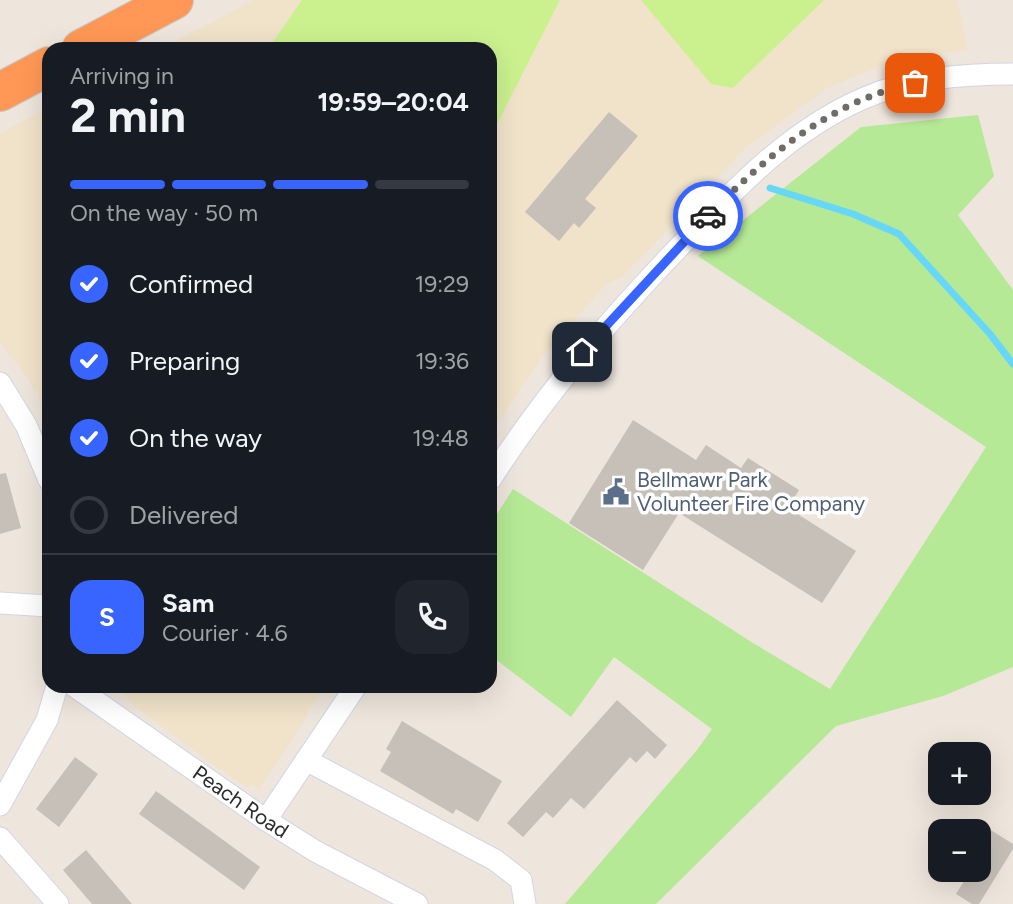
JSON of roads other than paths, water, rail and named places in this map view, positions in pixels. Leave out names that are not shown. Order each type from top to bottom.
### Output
[{"type":"highway","points":[[94,42],[174,0]]},
{"type":"highway","points":[[0,92],[42,70]]},
{"type":"street","points":[[497,469],[582,352],[738,186],[778,151],[816,124],[862,99],[896,87],[935,79],[1013,74]]},
{"type":"street","points":[[0,383],[26,425],[42,463]]},
{"type":"street","points":[[0,603],[42,606]]},
{"type":"street","points":[[0,805],[47,720],[55,693]]},
{"type":"street","name":"Peach Road","points":[[84,693],[266,820],[315,851],[417,904]]},
{"type":"street","points":[[266,820],[351,693]]},
{"type":"street","points":[[306,760],[495,860],[521,880],[525,904]]},
{"type":"street","points":[[0,838],[58,904]]},
{"type":"waterway","points":[[770,188],[853,214],[899,234],[990,334],[1013,364]]},
{"type":"place","name":"Bellmawr Park Volunteer Fire Company","points":[[616,492]]}]
